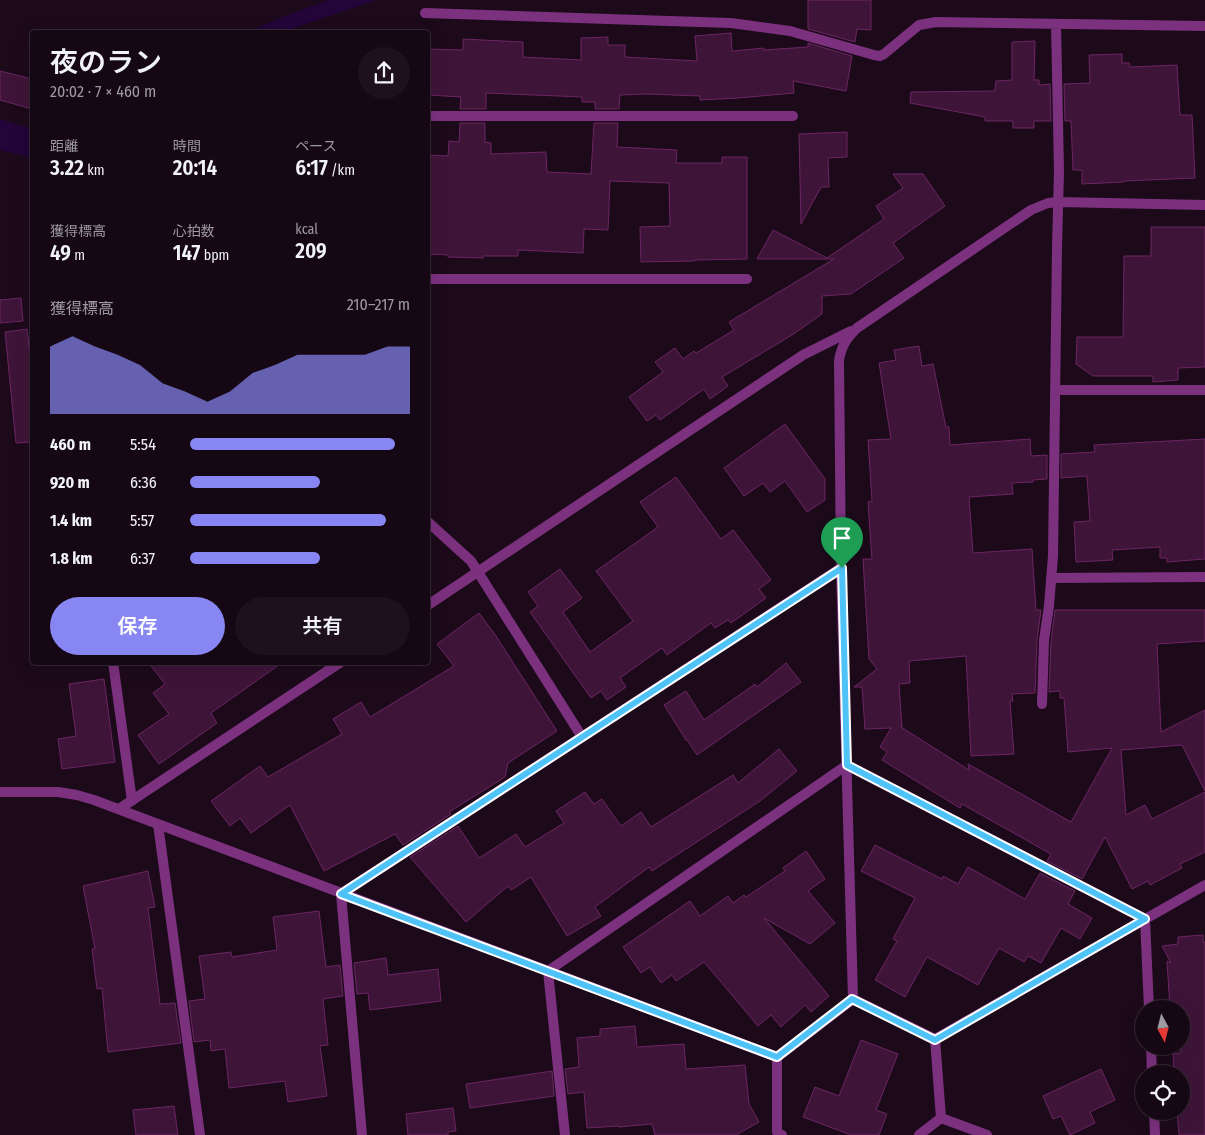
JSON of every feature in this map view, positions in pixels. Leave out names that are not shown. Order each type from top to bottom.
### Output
[{"type":"street","points":[[425,13],[731,23],[790,31],[880,56],[919,25],[925,23],[1205,26]]},
{"type":"street","points":[[1042,704],[1044,640],[1053,556],[1059,170],[1056,24]]},
{"type":"street","points":[[430,116],[793,116]]},
{"type":"street","points":[[430,604],[803,355],[857,328],[1031,210],[1048,203],[1058,202],[1205,205]]},
{"type":"street","points":[[430,279],[747,280]]},
{"type":"street","points":[[852,999],[839,360],[842,347],[857,328]]},
{"type":"street","points":[[1055,390],[1205,390]]},
{"type":"street","points":[[430,524],[471,561],[582,737]]},
{"type":"street","points":[[341,894],[842,568]]},
{"type":"street","points":[[1051,578],[1205,577]]},
{"type":"street","points":[[113,665],[132,801]]},
{"type":"street","points":[[119,809],[336,665]]},
{"type":"street","points":[[847,765],[1145,919]]},
{"type":"street","points":[[548,971],[847,765]]},
{"type":"street","points":[[0,792],[58,792],[94,800],[777,1057]]},
{"type":"street","points":[[158,824],[200,1135]]},
{"type":"street","points":[[935,1040],[1205,885]]},
{"type":"street","points":[[341,894],[362,1135]]},
{"type":"street","points":[[1145,919],[1149,1000]]},
{"type":"street","points":[[548,971],[564,1135]]},
{"type":"street","points":[[852,999],[935,1040]]},
{"type":"street","points":[[777,1057],[852,999]]},
{"type":"street","points":[[935,1040],[941,1118]]},
{"type":"street","points":[[777,1057],[777,1134]]},
{"type":"street","points":[[919,1135],[941,1118]]},
{"type":"street","points":[[941,1118],[987,1135]]},
{"type":"street","points":[[1154,1120],[1155,1135]]},
{"type":"shaded area","points":[[329,0],[377,0],[288,30],[253,30]]},
{"type":"shaded area","points":[[0,119],[30,128],[30,158],[0,150]]},
{"type":"building","points":[[808,0],[871,0],[871,30],[857,29],[855,42],[808,29]]},
{"type":"building","points":[[731,33],[732,51],[808,47],[808,43],[852,56],[846,91],[793,81],[794,93],[738,98],[700,100],[700,96],[620,95],[619,109],[595,109],[595,102],[582,102],[582,97],[486,93],[486,109],[460,109],[461,97],[430,95],[430,49],[463,50],[463,39],[523,42],[523,57],[581,60],[581,38],[608,37],[608,45],[625,45],[625,57],[697,61],[695,36]]},
{"type":"building","points":[[1035,41],[1034,80],[1039,80],[1039,85],[1050,84],[1051,121],[1034,121],[1034,128],[1013,128],[1013,121],[985,121],[985,117],[910,103],[911,92],[995,91],[996,81],[1012,80],[1012,42]]},
{"type":"building","points":[[1122,54],[1122,63],[1129,63],[1130,67],[1177,65],[1180,115],[1192,115],[1195,178],[1082,184],[1082,170],[1073,170],[1071,121],[1065,121],[1064,84],[1090,83],[1089,55]]},
{"type":"building","points":[[0,71],[30,78],[30,108],[0,100]]},
{"type":"building","points":[[460,123],[485,123],[485,142],[491,143],[491,154],[546,152],[547,172],[591,174],[594,123],[618,123],[617,147],[677,150],[676,163],[722,163],[722,157],[747,157],[747,259],[641,262],[640,227],[670,226],[669,183],[610,181],[608,230],[584,229],[583,253],[518,250],[518,256],[483,256],[483,258],[448,257],[448,255],[430,254],[430,155],[448,156],[449,141],[459,142]]},
{"type":"building","points":[[847,132],[847,157],[828,158],[829,187],[821,187],[801,224],[799,134]]},
{"type":"building","points":[[893,174],[923,174],[945,206],[893,243],[904,258],[851,294],[822,296],[822,314],[792,335],[722,377],[728,386],[710,399],[704,389],[660,420],[656,415],[647,421],[629,397],[663,372],[655,362],[675,348],[683,359],[694,351],[696,353],[734,330],[729,322],[834,259],[757,259],[773,230],[827,258],[884,219],[876,206],[903,188]]},
{"type":"building","points":[[1151,227],[1205,227],[1205,367],[1178,368],[1178,380],[1153,382],[1153,376],[1093,376],[1076,364],[1077,337],[1123,337],[1124,256],[1151,256]]},
{"type":"building","points":[[21,298],[23,321],[0,323],[0,300]]},
{"type":"building","points":[[27,329],[30,356],[30,442],[16,443],[5,332]]},
{"type":"building","points":[[919,346],[922,366],[933,364],[946,427],[949,427],[950,445],[1030,439],[1031,456],[1047,455],[1047,479],[1012,483],[1013,494],[969,497],[973,553],[1032,549],[1036,610],[1041,610],[1037,640],[1035,693],[1012,694],[1013,701],[1010,701],[1014,754],[971,756],[966,656],[909,661],[910,683],[899,684],[901,727],[969,770],[968,764],[1071,822],[1112,748],[1068,752],[1064,698],[1060,698],[1060,691],[1049,692],[1051,641],[1055,610],[1205,610],[1205,641],[1157,644],[1161,732],[1205,710],[1205,791],[1182,745],[1121,750],[1126,815],[1145,805],[1152,819],[1205,792],[1205,852],[1180,864],[1182,868],[1150,885],[1148,881],[1132,889],[1105,837],[1082,879],[1047,861],[1051,854],[962,804],[960,808],[882,760],[887,752],[880,747],[891,728],[865,729],[862,687],[854,687],[877,669],[869,659],[863,559],[872,559],[868,502],[872,501],[868,440],[891,439],[879,363],[896,360],[894,350]]},
{"type":"building","points":[[785,424],[825,479],[825,500],[807,512],[785,481],[770,492],[763,483],[744,496],[724,468]]},
{"type":"building","points":[[1205,439],[1205,559],[1167,562],[1167,558],[1160,558],[1160,547],[1112,550],[1113,560],[1076,562],[1074,522],[1090,521],[1087,476],[1061,478],[1061,454],[1095,452],[1094,445]]},
{"type":"building","points":[[676,477],[721,539],[733,530],[771,580],[759,589],[766,598],[731,623],[728,620],[715,628],[711,623],[667,655],[662,648],[620,678],[626,687],[607,700],[601,691],[591,698],[530,612],[538,606],[528,592],[560,569],[582,598],[563,612],[590,652],[633,621],[596,571],[658,527],[640,502]]},
{"type":"building","points":[[479,613],[557,731],[508,763],[505,777],[449,812],[451,814],[403,845],[395,834],[324,871],[290,805],[251,833],[240,818],[230,826],[211,801],[260,766],[268,777],[342,734],[333,719],[361,702],[370,717],[454,666],[437,644]]},
{"type":"building","points":[[786,663],[801,682],[697,755],[664,705],[686,691],[704,720],[755,684],[757,687]]},
{"type":"building","points":[[150,665],[279,665],[211,713],[217,723],[159,764],[138,735],[169,714],[153,693],[165,684]]},
{"type":"building","points":[[104,679],[115,762],[62,769],[58,739],[76,736],[69,684]]},
{"type":"building","points":[[779,749],[797,771],[760,801],[652,871],[649,867],[595,907],[601,916],[567,936],[531,877],[511,890],[508,886],[466,922],[410,857],[458,826],[479,858],[516,834],[525,847],[564,823],[556,811],[585,792],[594,804],[602,799],[621,826],[641,812],[651,827],[733,775],[738,783]]},
{"type":"building","points":[[875,845],[942,879],[943,876],[958,884],[968,867],[1025,899],[1040,873],[1075,891],[1068,904],[1092,918],[1080,939],[1061,928],[1041,963],[1028,956],[1024,962],[999,948],[978,985],[927,957],[905,997],[875,980],[897,941],[893,939],[915,898],[861,871]]},
{"type":"building","points":[[806,851],[825,879],[808,891],[835,923],[810,944],[764,918],[829,996],[811,1012],[805,1005],[781,1027],[771,1015],[758,1026],[704,962],[676,981],[672,975],[661,983],[650,967],[641,973],[623,947],[690,901],[700,916],[728,896],[733,903],[744,895],[746,897],[785,871],[783,868]]},
{"type":"building","points":[[148,871],[155,907],[148,908],[160,1004],[175,1003],[181,1043],[108,1052],[102,988],[97,989],[92,949],[95,949],[83,886]]},
{"type":"building","points":[[319,911],[326,967],[340,965],[343,996],[323,999],[328,1045],[320,1046],[327,1096],[288,1102],[285,1081],[229,1088],[225,1049],[211,1051],[210,1040],[194,1042],[189,1001],[205,999],[199,956],[231,952],[232,957],[277,950],[273,917]]},
{"type":"building","points":[[1203,935],[1203,942],[1205,942],[1205,1135],[1179,1135],[1178,1120],[1190,1120],[1190,1065],[1174,1065],[1173,1055],[1190,1055],[1190,1000],[1169,1000],[1167,961],[1171,963],[1162,946],[1178,944],[1178,937]]},
{"type":"building","points":[[386,958],[388,975],[438,969],[441,1001],[370,1010],[368,993],[357,994],[354,963]]},
{"type":"building","points":[[635,1026],[637,1047],[684,1044],[686,1069],[745,1065],[749,1104],[759,1122],[736,1135],[655,1135],[652,1124],[587,1128],[584,1092],[568,1094],[565,1069],[579,1067],[577,1038],[600,1036],[600,1029]]},
{"type":"building","points":[[861,1040],[898,1054],[876,1110],[887,1114],[879,1135],[851,1135],[803,1117],[815,1087],[839,1096]]},
{"type":"building","points":[[1101,1069],[1115,1100],[1090,1112],[1095,1123],[1070,1135],[1061,1116],[1053,1119],[1043,1096]]},
{"type":"building","points":[[552,1071],[554,1096],[470,1108],[466,1084]]},
{"type":"building","points":[[174,1106],[178,1135],[136,1135],[133,1110]]},
{"type":"building","points":[[453,1108],[456,1131],[448,1132],[448,1135],[408,1135],[406,1114]]},
{"type":"route","points":[[842,568],[847,765],[1145,919],[935,1040],[852,999],[777,1057],[341,894],[582,737],[842,568]]}]
